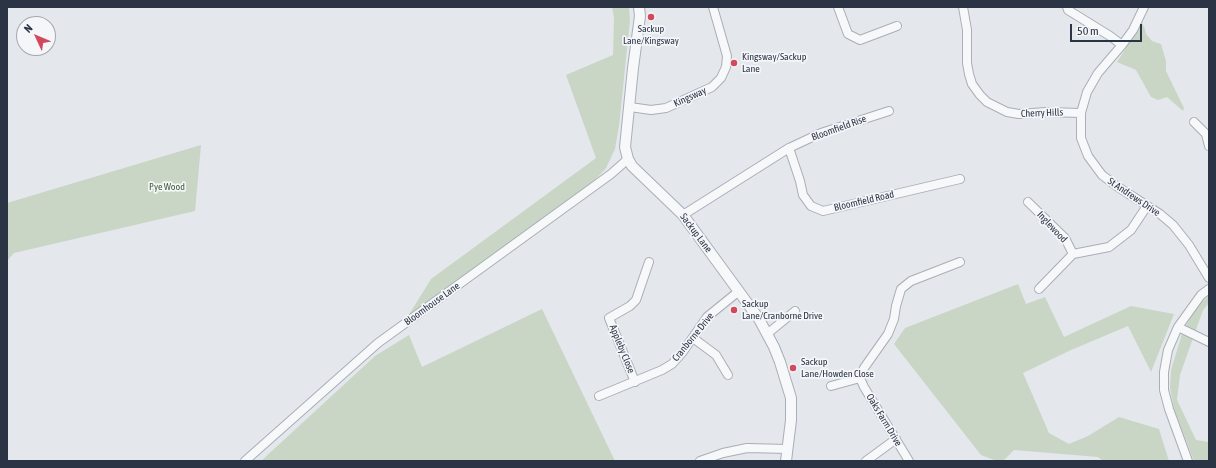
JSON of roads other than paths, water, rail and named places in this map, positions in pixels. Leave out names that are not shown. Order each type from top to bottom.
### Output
[{"type":"street","points":[[628,159],[625,147],[640,16],[639,7]]},
{"type":"street","name":"Kingsway","points":[[630,107],[651,110],[666,108],[712,87],[721,78],[726,67],[728,56],[712,7]]},
{"type":"street","points":[[838,7],[848,34],[860,40],[897,26]]},
{"type":"street","name":"Cherry Hills","points":[[963,7],[967,30],[967,63],[969,74],[972,84],[980,95],[988,102],[1007,112],[1019,114],[1046,112],[1081,113]]},
{"type":"street","points":[[1067,7],[1068,10],[1122,45]]},
{"type":"street","name":"St Andrews Drive","points":[[1144,7],[1133,30],[1098,73],[1087,92],[1081,113],[1081,138],[1088,156],[1102,175],[1160,214],[1172,225],[1189,245],[1209,278]]},
{"type":"street","name":"Bloomfield Rise","points":[[789,148],[821,133],[889,111]]},
{"type":"street","points":[[1194,122],[1207,133],[1209,146]]},
{"type":"street","points":[[683,215],[789,148]]},
{"type":"street","name":"Bloomfield Road","points":[[789,148],[803,195],[811,206],[823,211],[960,178]]},
{"type":"street","name":"Sackup Lane","points":[[628,159],[632,166],[683,215],[759,319],[767,334],[780,362],[791,398],[791,420],[786,461]]},
{"type":"street","name":"Bloomhouse Lane","points":[[245,461],[378,343],[611,174],[628,159]]},
{"type":"street","name":"Inglewood","points":[[1028,202],[1065,238],[1073,254]]},
{"type":"street","name":"Inglewood","points":[[1039,290],[1073,254],[1109,247],[1131,230],[1147,206]]},
{"type":"street","name":"Appleby Close","points":[[635,382],[609,318],[630,306],[636,300],[649,262]]},
{"type":"street","points":[[831,386],[860,378],[864,368],[888,334],[894,319],[901,289],[911,281],[960,262]]},
{"type":"street","points":[[1188,461],[1173,423],[1164,390],[1164,372],[1168,350],[1178,327],[1201,295],[1209,289]]},
{"type":"street","name":"Cranborne Drive","points":[[599,396],[635,382],[672,364],[693,338],[707,317],[739,292]]},
{"type":"street","points":[[767,334],[795,311]]},
{"type":"street","points":[[1178,327],[1209,342]]},
{"type":"street","points":[[693,338],[716,355],[728,375]]},
{"type":"street","name":"Oaks Farm Drive","points":[[860,378],[909,461]]},
{"type":"street","points":[[866,461],[896,439]]},
{"type":"street","points":[[700,461],[723,453],[747,448],[788,449]]},
{"type":"place","name":"Sackup Lane/Kingsway","points":[[651,17]]},
{"type":"place","name":"Kingsway/Sackup Lane","points":[[734,63]]},
{"type":"place","name":"Sackup Lane/Cranborne Drive","points":[[734,310]]},
{"type":"place","name":"Sackup Lane/Howden Close","points":[[793,368]]},
{"type":"park label","name":"Pye Wood","points":[[167,187]]}]
